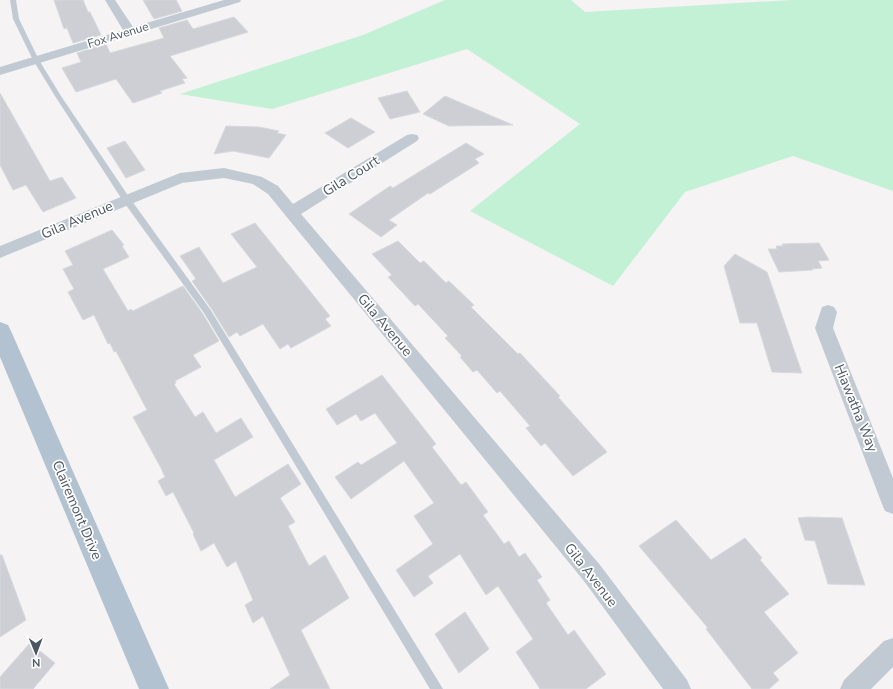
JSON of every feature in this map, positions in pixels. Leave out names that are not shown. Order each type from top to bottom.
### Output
[{"type":"main road","name":"Clairemont Drive","points":[[0,331],[154,689]]},
{"type":"street","points":[[110,0],[130,32]]},
{"type":"street","name":"Fox Avenue","points":[[0,70],[236,0]]},
{"type":"street","name":"Gila Court","points":[[291,213],[412,138]]},
{"type":"street","name":"Gila Avenue","points":[[0,252],[180,178],[224,173],[257,180],[273,190],[592,573],[678,689]]},
{"type":"street","name":"Hiawatha Way","points":[[828,312],[824,328],[885,458],[893,504]]},
{"type":"street","points":[[853,689],[893,650]]},
{"type":"lane","points":[[13,0],[16,19],[36,60],[126,199],[207,311],[437,689]]},
{"type":"green space","points":[[445,0],[571,0],[585,12],[792,0],[893,0],[893,191],[793,156],[685,192],[613,286],[470,211],[580,124],[467,49],[272,109],[180,94],[363,35]]},
{"type":"building","points":[[54,0],[83,0],[101,35],[73,43],[67,28],[64,29]]},
{"type":"building","points":[[143,0],[176,0],[182,11],[154,19]]},
{"type":"building","points":[[234,17],[248,32],[170,56],[187,78],[182,79],[185,83],[160,91],[162,93],[133,103],[116,79],[76,92],[62,68],[81,62],[77,53],[106,44],[110,53],[164,38],[159,28],[187,20],[193,29]]},
{"type":"building","points":[[407,91],[420,112],[390,119],[378,98]]},
{"type":"building","points":[[0,93],[50,181],[62,177],[76,198],[43,212],[26,185],[13,190],[0,165]]},
{"type":"building","points":[[445,96],[513,125],[449,126],[423,114]]},
{"type":"building","points":[[351,118],[375,132],[348,148],[325,133]]},
{"type":"building","points":[[226,126],[259,127],[279,131],[277,133],[286,135],[269,158],[233,151],[214,154]]},
{"type":"building","points":[[125,141],[145,170],[126,178],[107,148]]},
{"type":"building","points":[[466,143],[484,154],[475,159],[479,163],[430,194],[428,193],[389,220],[397,225],[381,237],[349,214],[390,186],[393,188]]},
{"type":"building","points":[[255,223],[330,316],[325,319],[331,326],[291,348],[288,344],[280,349],[263,324],[240,336],[237,332],[229,337],[192,281],[196,279],[180,256],[199,247],[223,283],[257,267],[231,234]]},
{"type":"building","points":[[112,230],[124,245],[122,246],[129,257],[103,269],[128,311],[131,309],[133,311],[183,286],[203,314],[219,341],[193,355],[201,367],[175,381],[176,383],[174,384],[195,417],[203,412],[216,433],[241,418],[253,437],[214,460],[235,497],[288,464],[301,484],[280,498],[295,522],[288,526],[309,566],[325,555],[349,598],[301,630],[330,689],[270,689],[290,675],[263,616],[253,623],[245,605],[253,600],[236,561],[227,567],[214,543],[201,551],[193,534],[194,533],[173,492],[166,496],[158,481],[165,477],[133,417],[147,410],[116,351],[114,352],[110,343],[108,344],[94,315],[83,320],[68,292],[74,289],[63,269],[73,265],[65,251]]},
{"type":"building","points":[[398,241],[420,263],[424,261],[446,283],[449,281],[474,305],[471,307],[518,354],[520,353],[560,396],[558,397],[607,452],[573,476],[545,443],[541,446],[526,428],[530,426],[500,391],[497,393],[477,370],[473,372],[460,357],[462,356],[445,338],[448,336],[418,304],[415,306],[388,277],[392,275],[372,254]]},
{"type":"building","points":[[819,243],[829,260],[818,261],[822,268],[812,269],[813,270],[779,272],[768,249],[777,249],[776,246],[783,246],[782,244]]},
{"type":"building","points":[[735,254],[767,272],[802,373],[772,372],[757,323],[740,323],[724,266]]},
{"type":"building","points":[[382,375],[436,444],[432,447],[461,485],[466,482],[488,512],[483,515],[504,544],[509,541],[519,557],[525,553],[542,577],[537,580],[550,600],[546,603],[568,635],[574,630],[606,674],[586,689],[540,689],[516,652],[533,639],[498,586],[486,595],[460,554],[428,576],[433,583],[414,597],[396,570],[433,544],[414,516],[434,503],[404,461],[351,499],[335,477],[358,462],[361,465],[397,443],[375,413],[361,421],[356,414],[337,425],[326,409]]},
{"type":"building","points":[[798,518],[842,518],[865,585],[828,584],[815,541],[805,540]]},
{"type":"building","points":[[676,520],[711,560],[745,538],[762,558],[760,560],[789,594],[764,612],[798,653],[773,673],[779,680],[769,689],[752,689],[706,629],[708,628],[639,546]]},
{"type":"building","points":[[0,555],[2,555],[26,620],[0,637]]},
{"type":"building","points":[[465,612],[489,649],[459,673],[435,634]]},
{"type":"building","points":[[30,643],[55,663],[33,689],[0,689],[0,677]]}]
